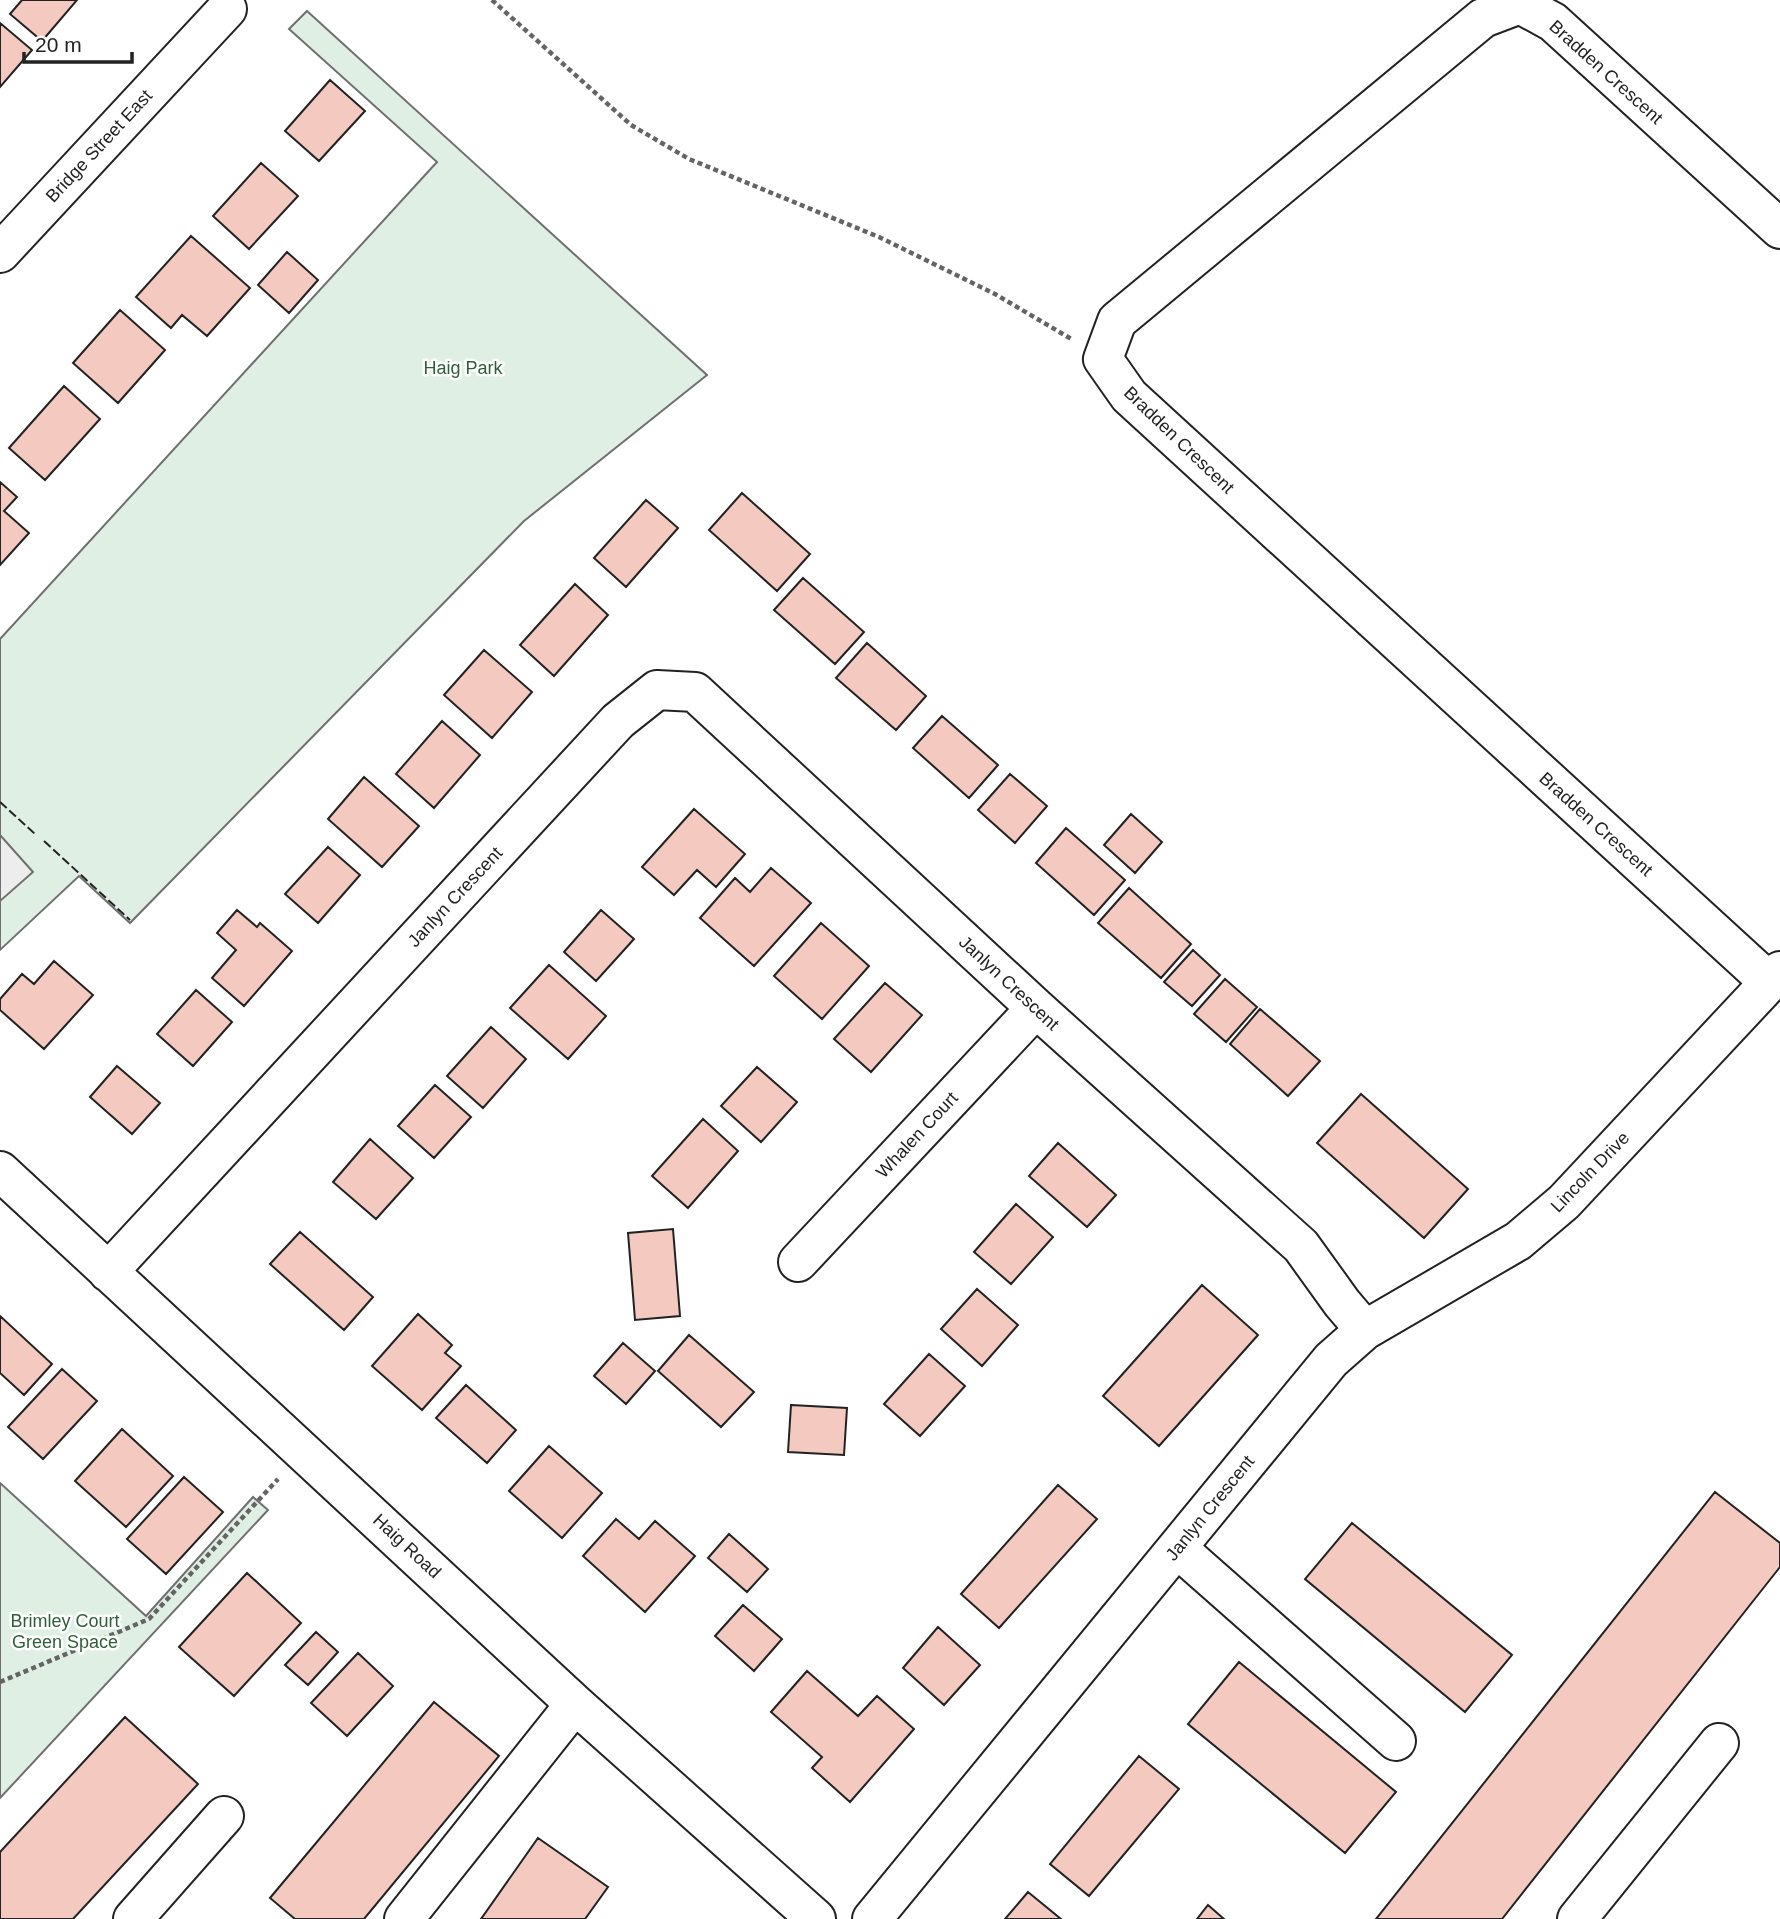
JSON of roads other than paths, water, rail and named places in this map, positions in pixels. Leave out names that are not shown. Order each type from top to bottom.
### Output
[{"type":"street","name":"Bradden Crescent","points":[[1774,976],[1129,396],[1103,359],[1117,321],[1483,18],[1520,4],[1553,22],[1780,229]]},
{"type":"street","name":"Bridge Street East","points":[[0,253],[227,9]]},
{"type":"street","name":"Janlyn Crescent","points":[[108,1272],[608,732],[657,690],[695,692],[1036,1008],[1301,1246],[1365,1330],[1331,1360],[872,1919]]},
{"type":"street","name":"Lincoln Drive","points":[[1365,1330],[1527,1233],[1564,1202],[1774,976]]},
{"type":"street","name":"Whalen Court","points":[[798,1262],[1036,1008]]},
{"type":"street","name":"Haig Road","points":[[0,1171],[575,1704],[816,1919]]},
{"type":"street","points":[[1177,1548],[1396,1741]]},
{"type":"street","points":[[404,1919],[575,1704]]},
{"type":"street","points":[[1577,1919],[1718,1743]]},
{"type":"street","points":[[133,1919],[224,1816]]},
{"type":"park label","name":"Haig Park","points":[[463,368]]},
{"type":"park label","name":"Brimley Court Green Space","points":[[65,1631]]}]
